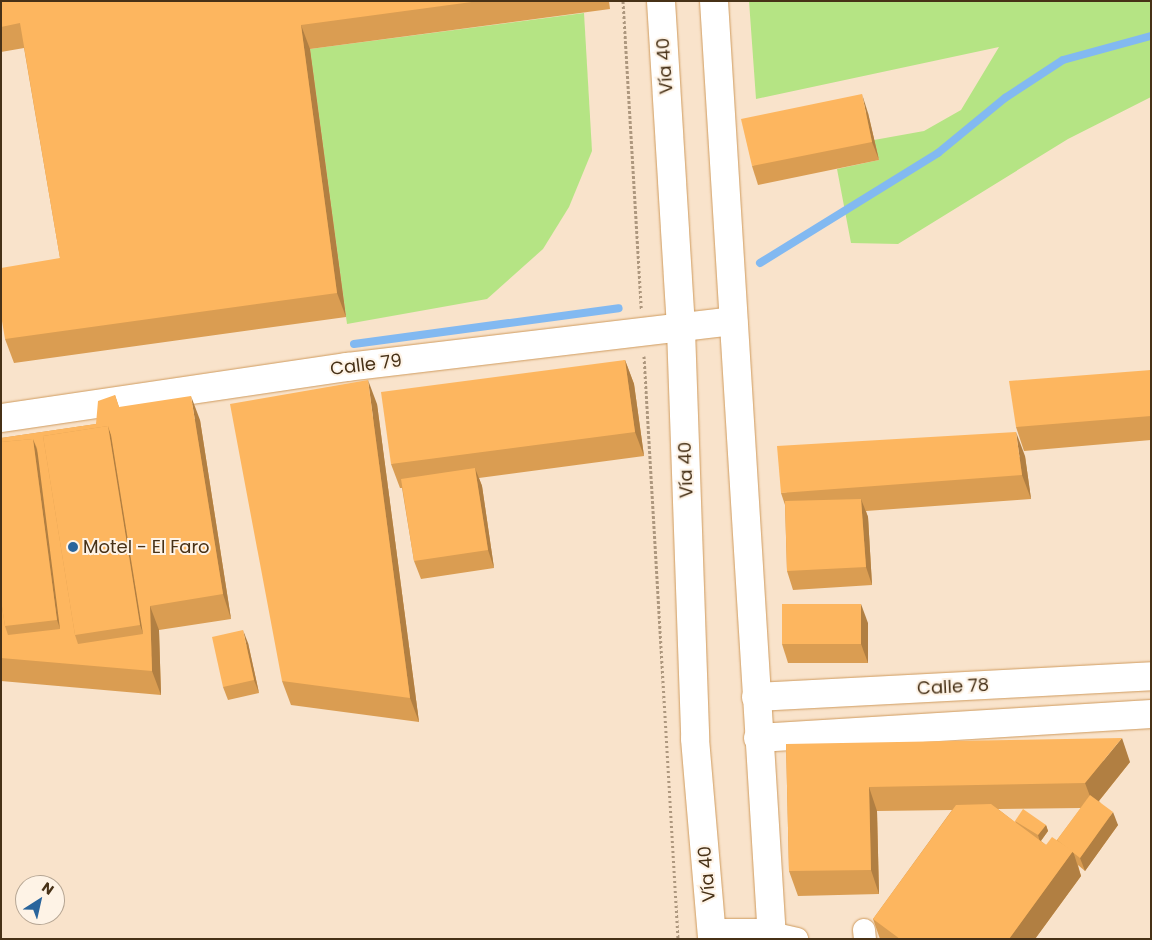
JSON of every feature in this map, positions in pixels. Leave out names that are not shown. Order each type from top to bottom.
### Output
[{"type":"main road","name":"Vía 40","points":[[661,1],[681,330],[695,739],[712,936]]},
{"type":"main road","points":[[712,936],[780,937],[758,738],[714,1]]},
{"type":"main road","name":"Calle 79","points":[[1,418],[346,367],[643,332],[681,330],[733,321]]},
{"type":"main road","name":"Calle 78","points":[[756,697],[1151,676]]},
{"type":"main road","points":[[758,738],[1151,714]]},
{"type":"path","points":[[623,1],[678,939]]},
{"type":"green space","points":[[749,1],[1151,1],[1151,97],[1068,139],[898,244],[851,243],[837,169],[879,160],[874,140],[924,131],[961,110],[999,47],[756,99]]},
{"type":"green space","points":[[584,13],[592,151],[569,207],[543,249],[487,299],[347,324],[310,49]]},
{"type":"building","points":[[1,1],[479,1],[301,25],[337,293],[5,339],[1,315],[1,268],[60,258],[20,23],[1,27]]},
{"type":"building","points":[[862,94],[872,142],[752,166],[741,119]]},
{"type":"building","points":[[625,360],[635,432],[391,464],[381,392]]},
{"type":"building","points":[[1151,370],[1151,416],[1016,427],[1009,381]]},
{"type":"building","points":[[368,380],[410,698],[282,681],[230,404]]},
{"type":"building","points":[[115,395],[119,407],[191,396],[223,594],[150,606],[152,671],[1,658],[1,600],[8,635],[60,629],[37,448],[33,439],[1,442],[1,438],[96,424],[98,401]],"holes":[[[108,426],[143,634],[78,644],[43,436]]]},
{"type":"building","points":[[108,426],[140,625],[75,635],[43,436]]},
{"type":"building","points":[[1016,432],[1022,475],[781,493],[777,446]]},
{"type":"building","points":[[33,439],[57,620],[5,626],[1,600],[1,442]]},
{"type":"building","points":[[475,468],[488,550],[414,561],[401,479]]},
{"type":"building","points":[[861,499],[866,567],[787,571],[785,501]]},
{"type":"building","points":[[782,604],[861,604],[861,644],[782,644]]},
{"type":"building","points":[[243,630],[254,680],[223,687],[212,637]]},
{"type":"building","points":[[1122,738],[1085,783],[869,787],[871,870],[789,871],[786,744]]},
{"type":"building","points":[[1090,795],[1113,812],[1080,858],[1057,840]]},
{"type":"building","points":[[991,804],[1046,845],[1052,837],[1073,851],[1009,939],[900,939],[873,919],[956,805]]},
{"type":"building","points":[[1023,809],[1046,825],[1038,835],[1015,821]]},
{"type":"waterway","points":[[760,263],[938,153],[1005,98],[1063,60],[1151,36]]},
{"type":"waterway","points":[[354,344],[619,308]]},
{"type":"place","name":"Motel - El Faro","points":[[73,547]]}]
